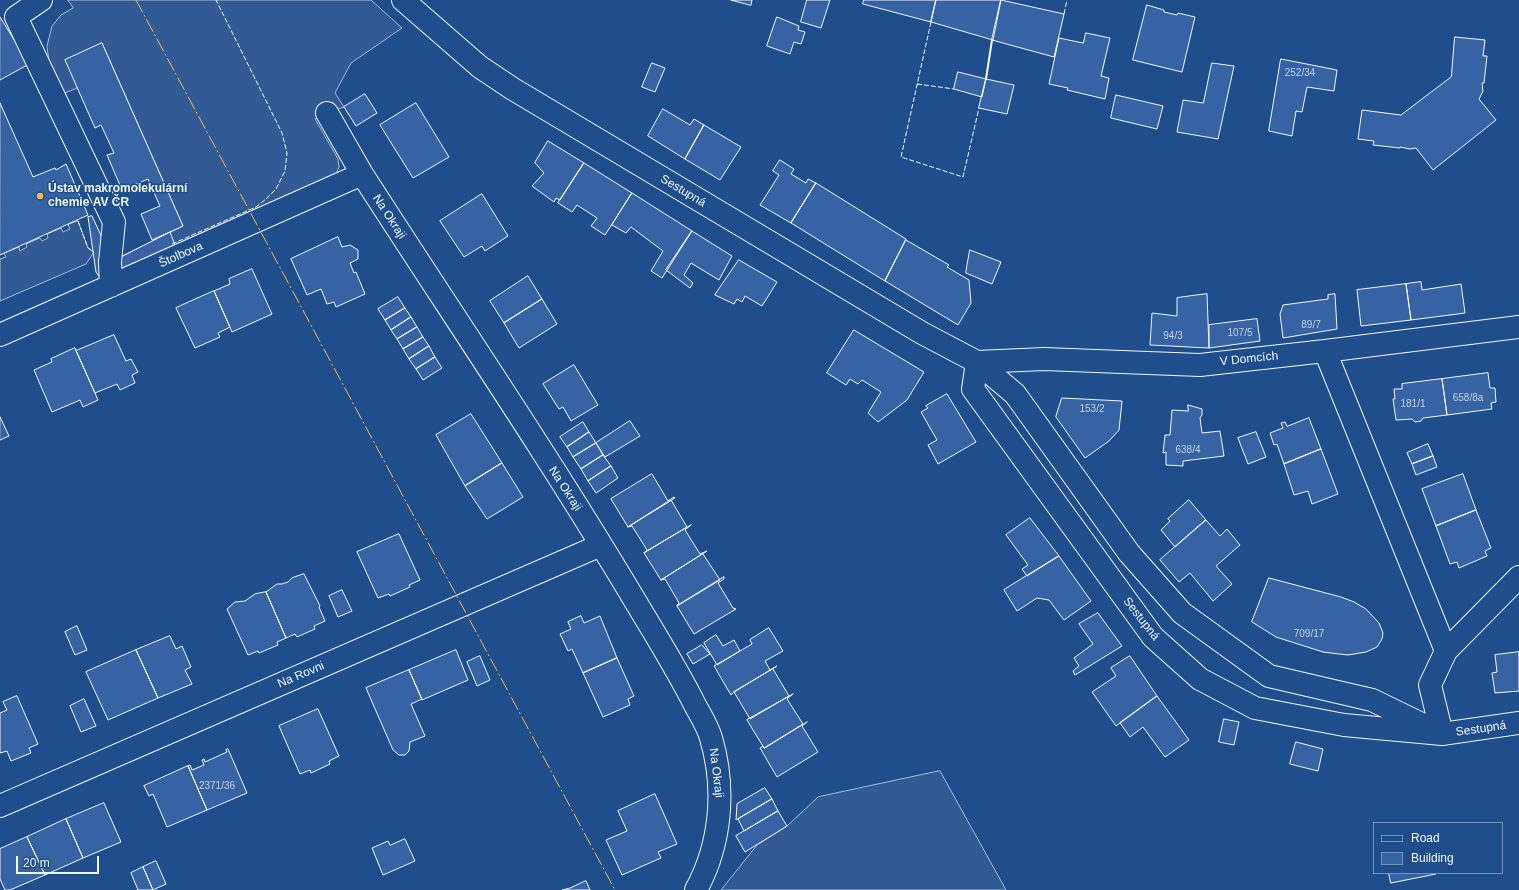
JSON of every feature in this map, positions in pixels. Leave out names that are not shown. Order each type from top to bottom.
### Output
[{"type":"street","points":[[41,0],[16,17],[114,222],[110,262],[111,286]]},
{"type":"street","name":"Sestupná","points":[[403,0],[480,67],[513,89],[922,334],[977,362],[1015,394],[1129,553],[1182,613],[1269,676],[1372,700],[1442,734]]},
{"type":"street","name":"Na Okraji","points":[[327,113],[362,174],[601,545],[688,690],[711,736],[718,766],[720,799],[719,824],[713,851],[696,890]]},
{"type":"street","name":"Štolbova","points":[[0,335],[362,174]]},
{"type":"street","name":"V Domcích","points":[[977,362],[1044,359],[1200,365],[1519,327]]},
{"type":"street","points":[[1325,351],[1446,652]]},
{"type":"street","name":"Sestupná","points":[[977,362],[974,389],[1153,637],[1200,679],[1255,708],[1344,725],[1442,734],[1519,723]]},
{"type":"street","name":"Na Rovni","points":[[0,806],[601,545]]},
{"type":"street","points":[[1442,734],[1430,684],[1446,652],[1519,577]]},
{"type":"shaded area","points":[[68,0],[371,0],[402,28],[351,63],[335,93],[344,107],[315,119],[338,159],[339,167],[336,174],[326,183],[119,268],[110,262],[183,226],[102,43],[77,88],[65,93],[63,92],[49,61],[47,46],[52,26],[61,15],[73,8]]},
{"type":"shaded area","points":[[78,221],[88,248],[94,252],[86,264],[0,301],[0,259],[6,257],[4,253],[19,247],[20,251],[27,247],[26,244],[40,238],[42,241],[48,238],[47,234],[61,228],[63,232],[70,229],[68,225]]},
{"type":"shaded area","points":[[940,771],[1006,890],[721,890],[757,845],[787,826],[818,797]]},
{"type":"building","points":[[731,0],[752,0],[751,5]]},
{"type":"building","points":[[807,0],[830,0],[821,28],[801,22]]},
{"type":"building","points":[[864,0],[936,0],[931,22],[863,4]]},
{"type":"building","points":[[936,0],[1001,0],[993,40],[931,22]]},
{"type":"building","points":[[1001,0],[1064,14],[1054,57],[992,40]]},
{"type":"building","points":[[1147,5],[1164,10],[1164,12],[1177,15],[1178,13],[1195,17],[1182,72],[1133,60]]},
{"type":"building","points":[[0,17],[29,64],[0,80]]},
{"type":"building","points":[[777,17],[799,26],[798,30],[805,32],[801,44],[794,42],[790,54],[767,46]]},
{"type":"building","points":[[1086,33],[1110,38],[1101,76],[1109,78],[1105,99],[1049,84],[1059,38],[1083,43]]},
{"type":"building","points":[[1455,37],[1485,40],[1483,56],[1487,56],[1484,83],[1482,83],[1483,91],[1479,99],[1496,120],[1433,170],[1416,148],[1410,149],[1373,145],[1374,141],[1358,139],[1362,110],[1401,115],[1451,77]]},
{"type":"building","points":[[102,43],[183,226],[152,240],[141,214],[160,206],[148,179],[122,190],[107,155],[114,153],[101,125],[95,128],[65,60]]},
{"type":"building","points":[[1281,59],[1337,70],[1334,91],[1307,87],[1302,112],[1296,111],[1292,136],[1269,131]]},
{"type":"building","points":[[652,63],[665,68],[655,92],[642,87]]},
{"type":"building","points":[[1212,63],[1234,66],[1218,139],[1177,132],[1183,100],[1203,103]]},
{"type":"building","points":[[958,72],[986,79],[982,97],[954,89]]},
{"type":"building","points":[[986,79],[1014,85],[1007,114],[979,108]]},
{"type":"building","points":[[365,94],[377,113],[356,126],[344,107]]},
{"type":"building","points":[[1116,95],[1163,106],[1157,129],[1111,118]]},
{"type":"building","name":"Ústav makromolekulární chemie AV ČR","points":[[0,103],[33,177],[55,168],[56,170],[66,164],[88,215],[0,255]]},
{"type":"building","points":[[416,103],[449,157],[413,178],[380,125]]},
{"type":"building","points":[[663,109],[690,125],[694,119],[704,125],[685,159],[648,136]]},
{"type":"building","points":[[704,125],[741,147],[720,180],[685,159]]},
{"type":"building","points":[[548,141],[584,163],[560,200],[556,198],[554,202],[532,186],[544,173],[535,163]]},
{"type":"building","points":[[780,160],[794,169],[791,174],[806,183],[808,179],[816,183],[791,223],[760,205],[779,175],[773,171]]},
{"type":"building","points":[[584,163],[632,193],[605,235],[591,226],[597,218],[577,205],[572,212],[558,203]]},
{"type":"building","points":[[816,183],[906,239],[885,281],[791,223]]},
{"type":"building","points":[[632,193],[692,231],[662,278],[651,271],[663,251],[631,227],[626,233],[612,225]]},
{"type":"building","points":[[482,194],[508,236],[485,251],[482,246],[464,257],[440,221]]},
{"type":"building","points":[[92,216],[113,261],[170,232],[175,245],[100,278],[96,272],[88,217]]},
{"type":"building","points":[[692,231],[732,256],[719,280],[691,263],[684,275],[693,283],[690,288],[666,270]]},
{"type":"building","points":[[338,237],[342,247],[350,245],[358,250],[358,259],[350,263],[354,273],[356,272],[365,294],[336,307],[334,302],[327,304],[321,289],[307,295],[291,259]]},
{"type":"building","points":[[906,240],[949,265],[947,267],[969,280],[971,303],[958,325],[885,281]]},
{"type":"building","points":[[970,250],[1001,262],[992,284],[966,273]]},
{"type":"building","points":[[739,260],[777,282],[762,306],[745,296],[742,302],[737,299],[734,304],[715,295]]},
{"type":"building","points":[[252,269],[272,314],[232,332],[214,291],[230,284],[229,279]]},
{"type":"building","points":[[528,276],[542,299],[504,323],[490,301]]},
{"type":"building","points":[[1421,282],[1422,290],[1461,284],[1465,313],[1411,320],[1406,284]]},
{"type":"building","points":[[1406,284],[1411,320],[1361,326],[1357,290]]},
{"type":"building","points":[[214,291],[230,327],[218,333],[220,337],[195,348],[176,308]]},
{"type":"building","points":[[1207,294],[1209,348],[1150,345],[1152,313],[1177,316],[1177,298]]},
{"type":"building","points":[[1335,294],[1337,329],[1283,338],[1280,314],[1283,305],[1328,299],[1328,295]]},
{"type":"building","points":[[398,297],[405,308],[385,320],[378,309]]},
{"type":"building","points":[[542,299],[557,324],[519,348],[504,323]]},
{"type":"building","points":[[405,308],[411,317],[391,330],[385,320]]},
{"type":"building","points":[[411,317],[417,327],[397,339],[391,330]]},
{"type":"building","points":[[1257,319],[1260,341],[1209,348],[1209,325]]},
{"type":"building","points":[[417,327],[423,337],[403,349],[397,339]]},
{"type":"building","points":[[854,330],[924,372],[907,400],[878,422],[868,413],[881,392],[862,380],[858,384],[850,379],[846,385],[827,373]]},
{"type":"building","points":[[114,335],[126,361],[131,359],[138,372],[132,375],[135,383],[120,390],[117,384],[95,393],[76,351]]},
{"type":"building","points":[[423,337],[429,346],[409,359],[403,349]]},
{"type":"building","points":[[429,346],[435,357],[416,369],[409,359]]},
{"type":"building","points":[[75,348],[98,400],[83,407],[80,400],[52,412],[34,370],[52,362],[51,359]]},
{"type":"building","points":[[435,357],[442,368],[423,380],[416,369]]},
{"type":"building","points":[[574,365],[598,405],[571,421],[563,407],[559,409],[543,384]]},
{"type":"building","points":[[1488,373],[1490,388],[1495,388],[1496,402],[1491,403],[1492,409],[1447,415],[1442,379]]},
{"type":"building","points":[[1442,379],[1447,415],[1423,418],[1421,421],[1415,422],[1412,419],[1396,420],[1393,399],[1395,399],[1394,389],[1402,389],[1402,384]]},
{"type":"building","points":[[947,394],[976,442],[938,464],[928,445],[937,440],[921,412],[928,408],[926,406]]},
{"type":"building","points":[[1062,398],[1122,401],[1119,430],[1109,441],[1085,458],[1056,417]]},
{"type":"building","points":[[1188,405],[1202,409],[1202,415],[1200,418],[1202,433],[1220,431],[1224,456],[1183,461],[1183,466],[1166,465],[1166,452],[1163,453],[1165,435],[1170,435],[1172,410],[1188,411]]},
{"type":"building","points":[[471,414],[502,463],[465,486],[436,435]]},
{"type":"building","points":[[0,417],[9,436],[0,440]]},
{"type":"building","points":[[1309,418],[1321,449],[1284,464],[1277,444],[1274,445],[1270,433],[1283,428],[1281,423],[1285,422],[1287,426]]},
{"type":"building","points":[[630,421],[640,436],[605,457],[596,443]]},
{"type":"building","points":[[583,422],[589,432],[567,447],[560,437]]},
{"type":"building","points":[[589,432],[596,443],[573,457],[567,447]]},
{"type":"building","points":[[1256,432],[1266,457],[1248,464],[1238,438]]},
{"type":"building","points":[[596,443],[603,455],[581,469],[573,457]]},
{"type":"building","points":[[1428,444],[1433,456],[1412,464],[1407,453]]},
{"type":"building","points":[[1321,449],[1338,494],[1312,504],[1308,491],[1294,495],[1284,464]]},
{"type":"building","points":[[603,455],[611,466],[588,481],[581,469]]},
{"type":"building","points":[[1433,456],[1437,467],[1416,475],[1412,464]]},
{"type":"building","points":[[502,463],[523,497],[487,519],[465,486]]},
{"type":"building","points":[[611,466],[618,478],[596,493],[588,481]]},
{"type":"building","points":[[652,474],[668,501],[674,497],[675,498],[628,527],[611,499]]},
{"type":"building","points":[[1463,474],[1476,510],[1436,526],[1422,489]]},
{"type":"building","points":[[671,500],[687,527],[644,553],[647,550],[632,526],[628,527]]},
{"type":"building","points":[[1189,500],[1206,520],[1175,547],[1161,530],[1170,521],[1168,519]]},
{"type":"building","points":[[1476,510],[1491,548],[1485,551],[1487,556],[1459,568],[1457,562],[1450,564],[1436,526]]},
{"type":"building","points":[[1030,518],[1059,556],[1027,576],[1022,569],[1028,565],[1006,535]]},
{"type":"building","points":[[1206,520],[1220,536],[1227,529],[1240,545],[1216,566],[1232,584],[1213,601],[1190,573],[1179,582],[1160,560]]},
{"type":"building","points":[[691,525],[685,530],[700,554],[707,551],[661,580],[644,553]]},
{"type":"building","points":[[399,534],[420,580],[409,585],[410,587],[390,596],[389,594],[378,598],[357,552]]},
{"type":"building","points":[[703,554],[720,580],[677,606],[679,603],[665,579],[661,580]]},
{"type":"building","points":[[1059,556],[1091,601],[1064,620],[1049,600],[1037,598],[1017,611],[1004,590]]},
{"type":"building","points":[[304,574],[320,606],[319,607],[325,621],[314,626],[315,629],[297,637],[295,634],[286,638],[266,592],[277,584],[288,582],[292,578]]},
{"type":"building","points":[[724,577],[724,579],[718,583],[733,608],[736,609],[694,634],[677,606]]},
{"type":"building","points":[[1269,578],[1341,597],[1354,602],[1366,609],[1379,623],[1383,633],[1382,639],[1377,647],[1366,652],[1348,655],[1323,652],[1276,637],[1252,622]]},
{"type":"building","points":[[342,590],[352,611],[338,617],[329,596]]},
{"type":"building","points":[[266,592],[286,638],[277,642],[278,645],[259,653],[258,651],[248,655],[227,609],[235,602],[245,601],[255,594]]},
{"type":"building","points":[[1098,613],[1122,646],[1075,675],[1073,671],[1079,666],[1074,658],[1093,644],[1079,624]]},
{"type":"building","points":[[581,616],[584,623],[600,616],[617,658],[583,673],[572,649],[568,651],[560,634],[571,629],[568,622]]},
{"type":"building","points":[[77,626],[87,650],[75,655],[65,632]]},
{"type":"building","points":[[769,628],[783,651],[765,661],[770,670],[777,666],[731,695],[714,666],[752,644],[750,640]]},
{"type":"building","points":[[716,635],[723,646],[734,640],[740,651],[717,665],[704,643]]},
{"type":"building","points":[[170,636],[176,649],[182,646],[191,667],[185,670],[192,684],[158,698],[136,650]]},
{"type":"building","points":[[702,645],[710,654],[693,664],[687,654]]},
{"type":"building","points":[[136,650],[158,698],[108,720],[86,672]]},
{"type":"building","points":[[456,650],[468,680],[422,700],[409,670]]},
{"type":"building","points":[[1519,652],[1519,691],[1495,693],[1492,673],[1497,672],[1495,655]]},
{"type":"building","points":[[480,656],[490,680],[477,686],[467,662]]},
{"type":"building","points":[[1130,656],[1157,696],[1116,726],[1092,692],[1116,676],[1111,668]]},
{"type":"building","points":[[617,658],[634,696],[628,699],[630,705],[603,717],[583,673]]},
{"type":"building","points":[[773,669],[789,696],[750,719],[734,692]]},
{"type":"building","points":[[409,670],[422,699],[411,704],[425,736],[410,742],[409,751],[405,755],[399,755],[393,750],[366,688]]},
{"type":"building","points":[[793,694],[787,699],[803,724],[764,748],[747,720]]},
{"type":"building","points":[[17,696],[38,744],[29,748],[31,753],[11,761],[7,751],[0,753],[0,713],[7,710],[3,702]]},
{"type":"building","points":[[1157,696],[1189,740],[1165,757],[1143,727],[1130,737],[1120,723]]},
{"type":"building","points":[[84,699],[96,726],[81,732],[70,706]]},
{"type":"building","points":[[318,709],[339,756],[329,761],[330,764],[311,773],[310,770],[300,774],[279,726]]},
{"type":"building","points":[[1224,719],[1239,722],[1234,745],[1219,742]]},
{"type":"building","points":[[807,722],[802,726],[818,752],[777,777],[760,748],[763,746],[764,748]]},
{"type":"building","points":[[1296,742],[1323,749],[1318,771],[1290,764]]},
{"type":"building","points":[[228,749],[247,793],[207,810],[188,766],[190,765],[192,770],[204,765],[202,760],[204,759],[205,762],[227,752],[226,750]]},
{"type":"building","points":[[188,766],[207,810],[167,827],[153,794],[149,796],[144,786]]},
{"type":"building","points":[[765,788],[772,799],[736,820],[737,804]]},
{"type":"building","points":[[655,794],[677,844],[658,852],[661,858],[622,875],[606,840],[627,831],[618,811]]},
{"type":"building","points":[[772,799],[778,811],[744,831],[738,819]]},
{"type":"building","points":[[104,803],[121,842],[83,858],[66,819]]},
{"type":"building","points":[[778,811],[787,826],[745,852],[736,836]]},
{"type":"building","points":[[66,819],[83,858],[45,875],[27,837]]},
{"type":"building","points":[[27,837],[45,875],[10,890],[5,890],[0,879],[0,849]]},
{"type":"building","points":[[405,839],[415,861],[383,875],[372,848],[388,841],[390,845]]},
{"type":"building","points":[[156,861],[166,884],[153,890],[143,867]]},
{"type":"building","points":[[143,867],[153,890],[138,890],[131,873]]},
{"type":"building","points":[[1389,874],[1436,874],[1391,883]]},
{"type":"building","points":[[586,881],[590,890],[562,890],[570,888]]},
{"type":"fence","points":[[172,244],[256,207],[276,189],[285,171],[287,153],[282,133],[216,0]]},
{"type":"fence","points":[[1064,14],[1067,0]]},
{"type":"fence","points":[[931,22],[901,157],[963,177],[979,108]]},
{"type":"fence","points":[[917,84],[954,89]]},
{"type":"fence","points":[[78,221],[88,248],[94,252]]},
{"type":"wall","points":[[986,79],[992,40]]},
{"type":"power","points":[[136,0],[615,890]]},
{"type":"place","name":"Ústav makromolekulární chemie AV ČR","points":[[40,196]]}]
